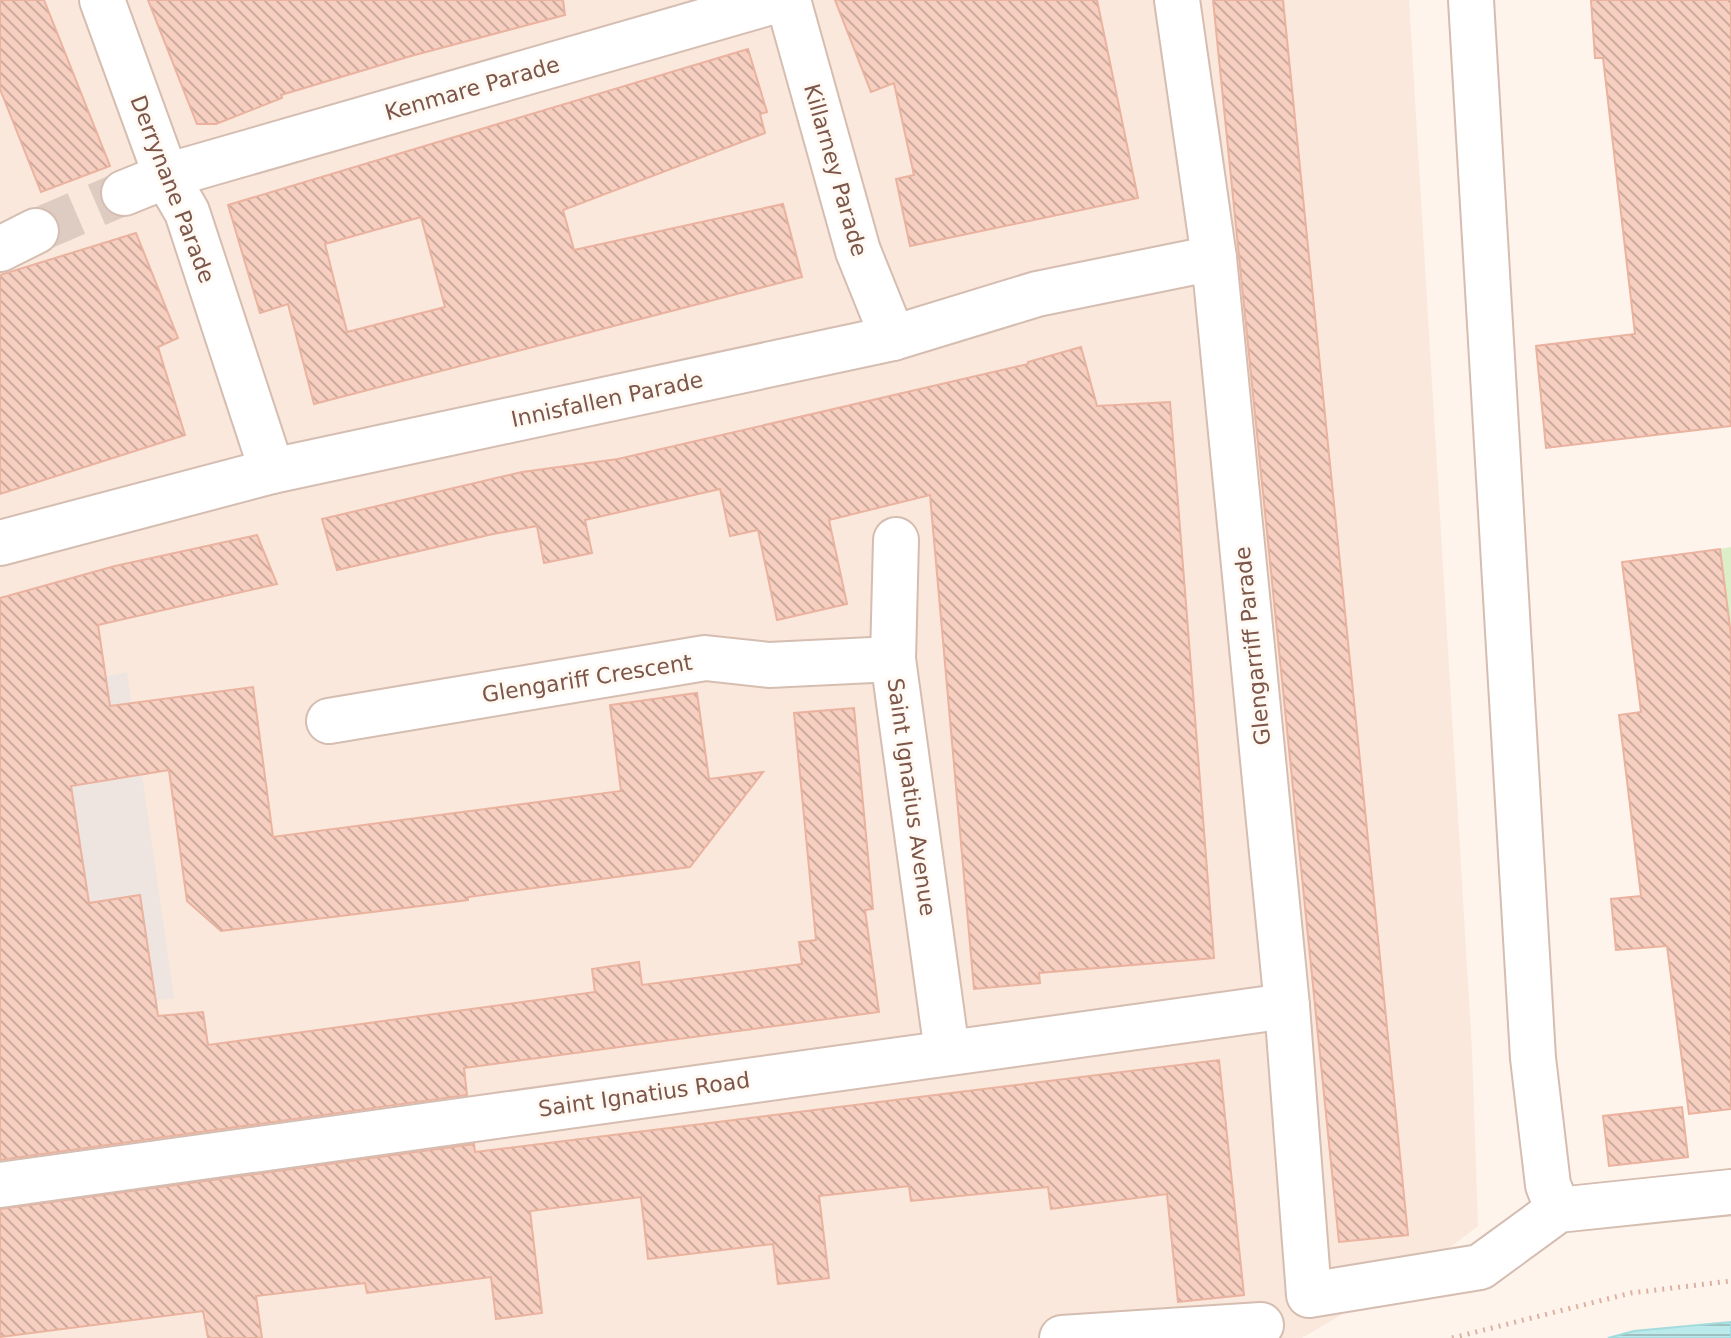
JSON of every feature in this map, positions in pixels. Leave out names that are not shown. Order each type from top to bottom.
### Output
[{"type":"street","name":"Derrynane Parade","points":[[102,0],[166,176],[187,212],[272,471]]},
{"type":"street","name":"Kenmare Parade","points":[[124,193],[166,176],[778,0]]},
{"type":"street","name":"Killarney Parade","points":[[788,0],[858,251],[893,338]]},
{"type":"street","name":"Glengarriff Parade","points":[[1177,0],[1214,258],[1287,1006],[1309,1295],[1480,1267],[1558,1210]]},
{"type":"street","points":[[1471,0],[1531,1028],[1548,1185],[1558,1210],[1731,1192]]},
{"type":"street","name":"Innisfallen Parade","points":[[0,543],[272,471],[893,338],[1037,294],[1214,258]]},
{"type":"street","name":"Saint Ignatius Avenue","points":[[896,540],[893,659],[947,1052]]},
{"type":"street","name":"Glengariff Crescent","points":[[329,721],[705,658],[769,665],[893,659]]},
{"type":"street","name":"Saint Ignatius Road","points":[[0,1185],[1287,1006]]},
{"type":"street","points":[[1062,1338],[1261,1325]]},
{"type":"path","points":[[1452,1338],[1631,1293],[1731,1281]]},
{"type":"shaded area","points":[[0,0],[1409,0],[1472,1050],[1478,1226],[1429,1263],[1302,1338],[0,1338]]},
{"type":"shaded area","points":[[127,672],[174,998],[0,1023],[21,695]]},
{"type":"green space","points":[[1731,547],[1731,635],[1720,549]]},
{"type":"water","points":[[1731,1322],[1731,1338],[1608,1338],[1634,1331]]},
{"type":"building","points":[[0,0],[44,0],[110,166],[41,192],[0,89]]},
{"type":"building","points":[[148,0],[563,0],[565,15],[281,95],[282,98],[216,124],[197,124]]},
{"type":"building","points":[[835,0],[1097,0],[1138,198],[910,246],[896,179],[914,175],[894,83],[871,92]]},
{"type":"building","points":[[1213,0],[1283,0],[1408,1235],[1339,1242]]},
{"type":"building","points":[[1591,0],[1731,0],[1731,426],[1546,448],[1536,346],[1635,334],[1603,58],[1595,58]]},
{"type":"building","points":[[748,49],[767,112],[760,114],[765,133],[563,210],[574,250],[783,204],[802,277],[314,404],[288,304],[260,313],[228,205]],"holes":[[[421,217],[445,307],[347,332],[325,244]]]},
{"type":"building","points":[[136,233],[178,338],[158,347],[185,435],[0,494],[0,275]]},
{"type":"building","points":[[1081,347],[1097,406],[1170,402],[1214,958],[1039,973],[1040,983],[974,989],[930,495],[829,520],[847,604],[777,620],[758,530],[730,536],[720,489],[585,520],[592,553],[544,563],[537,526],[337,570],[322,519],[522,472],[618,459],[1028,364]]},
{"type":"building","points":[[257,535],[277,584],[98,625],[110,706],[253,687],[273,837],[621,791],[610,705],[697,693],[709,779],[763,772],[690,867],[468,897],[468,900],[221,931],[187,901],[169,770],[71,786],[89,903],[140,895],[158,1016],[203,1012],[208,1045],[595,992],[592,969],[639,962],[642,985],[802,964],[799,942],[816,940],[794,713],[854,708],[873,909],[865,910],[879,1012],[464,1068],[467,1095],[0,1160],[0,598],[115,566]]},
{"type":"building","points":[[1720,549],[1731,635],[1731,1109],[1689,1114],[1667,946],[1616,950],[1611,899],[1641,896],[1619,715],[1641,712],[1622,562]]},
{"type":"building","points":[[1219,1060],[1244,1295],[1178,1302],[1167,1194],[1051,1209],[1048,1187],[911,1201],[909,1186],[819,1196],[829,1278],[778,1284],[773,1244],[648,1259],[641,1197],[530,1211],[542,1313],[496,1319],[491,1277],[367,1293],[365,1283],[256,1296],[262,1338],[208,1338],[203,1311],[0,1337],[0,1209],[474,1144],[475,1152]]},
{"type":"building","points":[[1682,1107],[1688,1157],[1609,1166],[1603,1116]]},
{"type":"tunnel","points":[[36,231],[124,193]]}]
